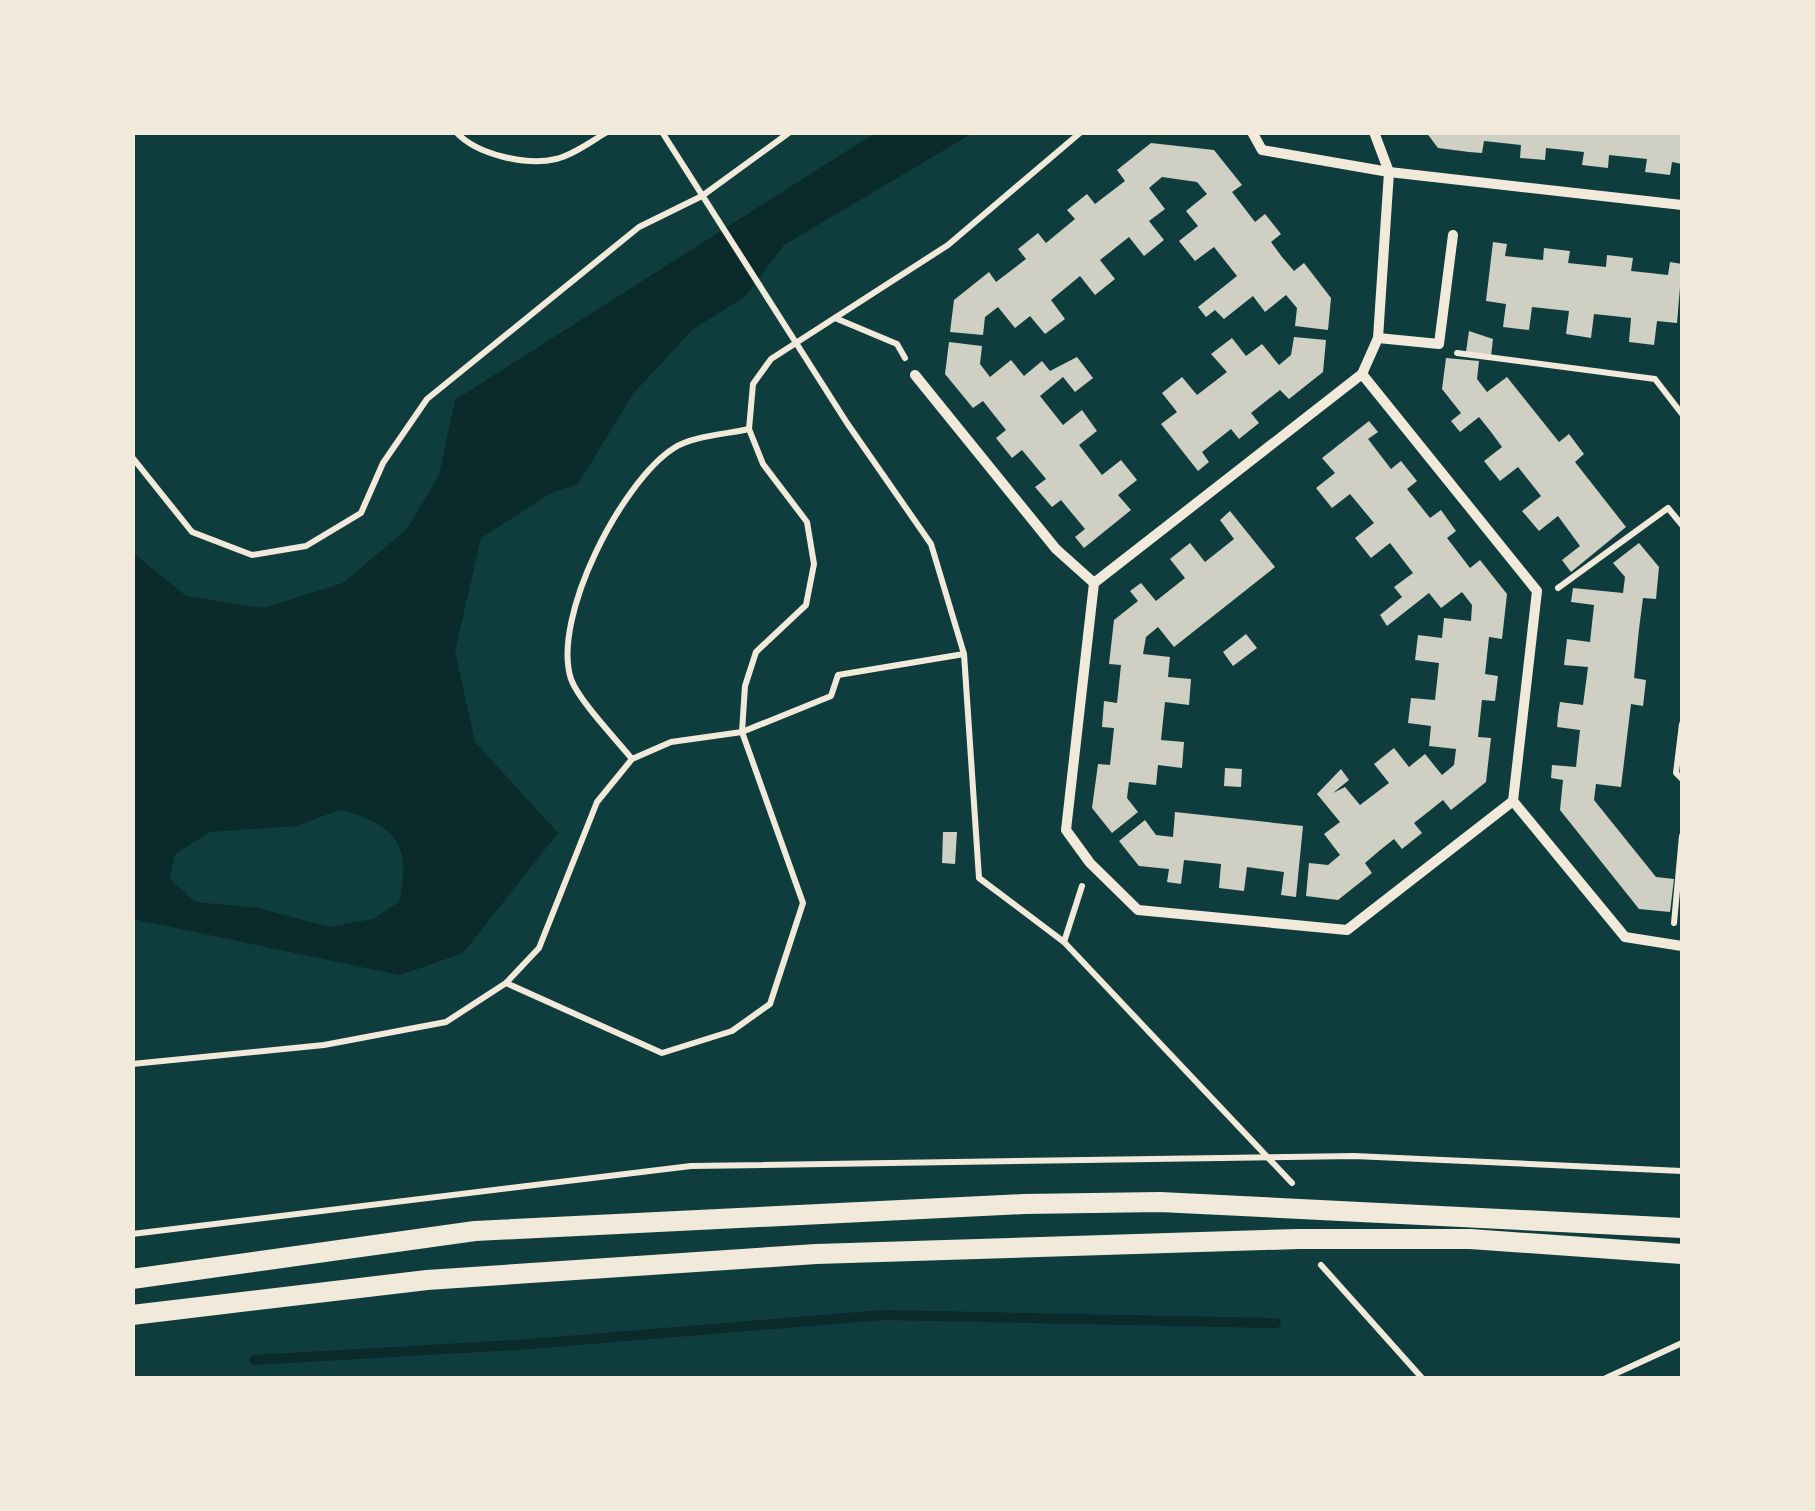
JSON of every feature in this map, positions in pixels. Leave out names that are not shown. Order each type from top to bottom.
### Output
[{"type":"main road","points":[[132,1279],[475,1231],[1044,1204],[1160,1202],[1682,1228]]},
{"type":"main road","points":[[132,1315],[427,1280],[777,1256],[1298,1238],[1470,1239],[1682,1254]]},
{"type":"street","points":[[1252,132],[1262,150],[1390,172],[1682,205]]},
{"type":"street","points":[[1362,374],[1537,591],[1513,801],[1347,930],[1138,910],[1090,863],[1066,830],[1094,583],[1362,374],[1378,338],[1390,172],[1374,132]]},
{"type":"street","points":[[1378,338],[1440,344],[1453,235]]},
{"type":"street","points":[[915,376],[1056,549],[1094,583]]},
{"type":"street","points":[[1513,801],[1625,937],[1677,945]]},
{"type":"path","points":[[456,132],[464,141],[508,158],[556,159],[607,132]]},
{"type":"path","points":[[662,132],[762,292],[931,544],[964,654],[980,878],[1064,942],[1297,1189],[1298,1210]]},
{"type":"path","points":[[132,456],[192,532],[252,556],[306,546],[360,513],[383,464],[427,400],[639,227],[702,196],[790,132]]},
{"type":"path","points":[[506,984],[662,1054],[732,1031],[770,1004],[803,903],[742,732],[745,686],[756,652],[806,606],[814,564],[807,522],[763,464],[749,429],[753,384],[770,359],[948,245],[1081,132]]},
{"type":"path","points":[[834,317],[897,344],[915,376]]},
{"type":"path","points":[[1440,344],[1444,352],[1655,378],[1682,414]]},
{"type":"path","points":[[632,759],[572,680],[568,621],[587,568],[634,491],[675,447],[749,429]]},
{"type":"path","points":[[1537,591],[1566,586],[1668,508],[1682,523]]},
{"type":"path","points":[[132,1064],[324,1045],[446,1022],[506,984],[539,948],[597,802],[632,759],[671,742],[742,732],[830,696],[838,675],[964,654]]},
{"type":"path","points":[[1682,724],[1676,773],[1682,779]]},
{"type":"path","points":[[1677,945],[1682,836]]},
{"type":"path","points":[[1064,942],[1090,863]]},
{"type":"path","points":[[132,1234],[691,1166],[1268,1156],[1682,1171]]},
{"type":"path","points":[[1298,1238],[1422,1378]]},
{"type":"path","points":[[1606,1378],[1682,1343]]},
{"type":"water","points":[[875,133],[973,133],[784,245],[745,297],[693,329],[633,394],[578,484],[551,493],[481,538],[455,651],[475,742],[558,833],[463,953],[400,975],[133,919],[132,552],[186,596],[263,608],[343,583],[407,529],[439,475],[455,400]],"holes":[[[340,810],[387,830],[401,852],[403,866],[399,902],[373,919],[329,927],[258,908],[195,902],[170,879],[175,854],[210,832],[296,826]]]},
{"type":"building","points":[[1426,132],[1682,132],[1682,164],[1672,162],[1670,175],[1645,172],[1647,159],[1609,155],[1608,168],[1582,165],[1584,152],[1546,148],[1545,160],[1520,158],[1521,145],[1484,141],[1482,153],[1469,152],[1438,148]]},
{"type":"building","points":[[1151,143],[1214,150],[1242,185],[1232,192],[1255,222],[1265,214],[1281,234],[1271,242],[1282,257],[1294,271],[1304,263],[1331,298],[1328,330],[1295,326],[1297,308],[1286,295],[1265,312],[1253,296],[1224,319],[1215,310],[1206,317],[1198,307],[1237,276],[1214,247],[1195,261],[1179,241],[1198,226],[1186,211],[1207,194],[1197,182],[1162,177],[1149,188],[1165,209],[1149,221],[1164,240],[1144,256],[1129,237],[1100,260],[1115,279],[1095,295],[1080,276],[1051,300],[1065,319],[1045,334],[1030,316],[1015,328],[998,307],[985,317],[983,335],[950,332],[954,300],[989,272],[996,282],[1026,259],[1018,249],[1038,233],[1046,243],[1075,219],[1067,210],[1087,194],[1095,204],[1125,181],[1117,170]]},
{"type":"building","points":[[1493,242],[1507,244],[1505,256],[1543,260],[1544,248],[1570,251],[1568,263],[1606,267],[1607,255],[1633,258],[1631,271],[1668,275],[1670,262],[1682,264],[1677,323],[1657,321],[1654,345],[1629,342],[1631,318],[1594,314],[1591,338],[1566,334],[1569,311],[1532,307],[1529,330],[1503,327],[1506,304],[1486,301]]},
{"type":"building","points":[[1469,331],[1493,339],[1491,356],[1466,352]]},
{"type":"building","points":[[1294,337],[1326,340],[1323,372],[1289,399],[1280,390],[1251,413],[1259,423],[1239,439],[1231,429],[1202,452],[1209,462],[1198,471],[1161,424],[1177,412],[1162,393],[1182,377],[1197,395],[1227,372],[1211,354],[1232,338],[1246,356],[1262,344],[1279,365],[1291,355]]},
{"type":"building","points":[[949,342],[982,346],[980,364],[990,377],[1011,360],[1024,376],[1042,361],[1050,371],[1077,357],[1093,378],[1075,392],[1063,377],[1040,396],[1063,425],[1082,410],[1097,431],[1079,445],[1102,475],[1121,460],[1137,480],[1118,495],[1131,510],[1084,548],[1075,537],[1085,529],[1061,500],[1052,507],[1035,487],[1046,479],[1022,450],[1012,458],[996,438],[1006,430],[983,401],[973,408],[945,374]]},
{"type":"building","points":[[1446,358],[1479,361],[1477,379],[1487,392],[1507,377],[1559,442],[1569,434],[1584,454],[1575,462],[1626,527],[1571,572],[1562,560],[1580,546],[1558,516],[1539,531],[1522,511],[1541,496],[1518,467],[1500,481],[1484,461],[1502,447],[1479,417],[1460,432],[1451,421],[1461,413],[1442,389]]},
{"type":"building","points":[[1369,421],[1378,432],[1368,439],[1391,469],[1401,461],[1417,481],[1407,489],[1430,518],[1441,510],[1456,531],[1447,538],[1470,568],[1480,560],[1507,594],[1502,639],[1489,637],[1485,674],[1498,676],[1495,701],[1482,700],[1478,737],[1491,738],[1486,782],[1451,810],[1443,800],[1414,823],[1422,833],[1402,849],[1394,839],[1365,863],[1372,873],[1338,900],[1306,896],[1309,863],[1328,865],[1340,855],[1324,834],[1340,822],[1317,794],[1341,769],[1349,780],[1333,793],[1345,787],[1360,805],[1389,783],[1374,764],[1394,748],[1409,767],[1425,754],[1442,775],[1454,765],[1456,749],[1429,746],[1431,726],[1408,723],[1411,698],[1435,700],[1439,663],[1415,660],[1418,635],[1442,638],[1444,618],[1471,621],[1472,605],[1462,592],[1441,608],[1429,593],[1387,626],[1380,615],[1402,597],[1394,587],[1413,573],[1390,543],[1371,558],[1355,538],[1374,523],[1350,494],[1332,508],[1316,488],[1335,473],[1322,458]]},
{"type":"building","points":[[1230,511],[1275,567],[1174,647],[1158,627],[1146,637],[1143,654],[1170,657],[1168,677],[1191,679],[1189,705],[1165,702],[1161,740],[1184,742],[1182,768],[1158,765],[1156,785],[1129,782],[1127,798],[1138,812],[1112,833],[1092,808],[1098,764],[1110,765],[1114,728],[1102,727],[1104,701],[1117,703],[1121,665],[1109,664],[1114,620],[1138,601],[1130,591],[1141,583],[1156,601],[1185,578],[1170,559],[1190,543],[1205,562],[1234,539],[1220,520]]},
{"type":"building","points":[[1639,543],[1659,567],[1656,599],[1643,598],[1639,629],[1634,678],[1646,680],[1643,706],[1631,704],[1621,787],[1596,784],[1594,800],[1656,877],[1674,879],[1670,912],[1639,909],[1560,810],[1563,780],[1551,778],[1552,765],[1576,767],[1580,730],[1557,727],[1558,715],[1560,702],[1583,705],[1588,667],[1564,665],[1567,639],[1590,642],[1594,605],[1571,602],[1573,588],[1623,593],[1625,577],[1613,563]]},
{"type":"building","points":[[1246,634],[1257,648],[1233,666],[1223,652]]},
{"type":"building","points":[[1225,768],[1242,769],[1241,787],[1224,786]]},
{"type":"building","points":[[1175,812],[1303,826],[1296,897],[1281,895],[1284,872],[1247,867],[1244,891],[1219,888],[1221,864],[1184,860],[1181,884],[1167,882],[1169,869],[1139,866],[1119,841],[1145,820],[1156,835],[1173,837]]},
{"type":"building","points":[[943,832],[957,832],[955,864],[942,863]]},
{"type":"waterway","points":[[254,1360],[530,1344],[883,1315],[1276,1323]]}]
